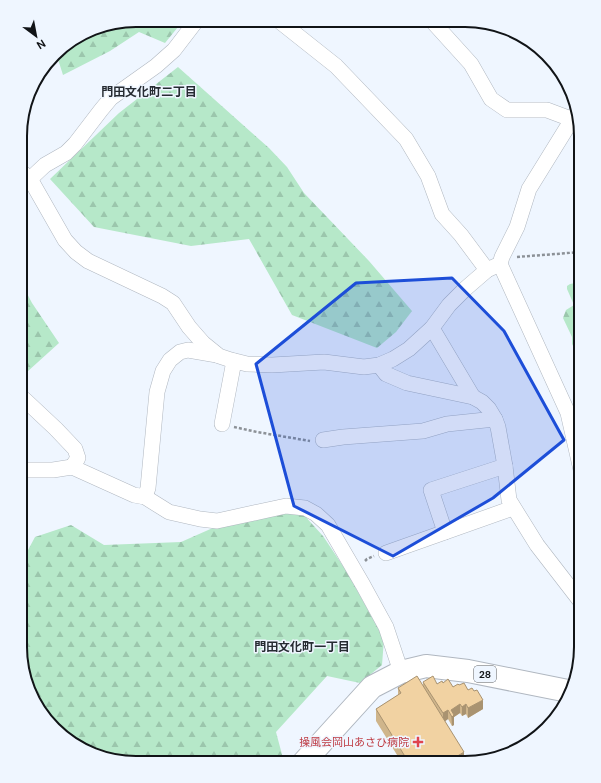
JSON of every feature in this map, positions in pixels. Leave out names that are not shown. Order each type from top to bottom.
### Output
[{"type":"main road","name":"28","points":[[309,756],[372,687],[401,672],[426,666],[468,671],[565,690]]},
{"type":"street","points":[[27,175],[66,153],[75,144],[111,98],[156,66],[174,50],[191,27]]},
{"type":"street","points":[[287,27],[336,66],[406,139],[428,176],[442,214],[461,235],[487,270]]},
{"type":"street","points":[[437,27],[471,64],[491,99],[507,110],[547,110],[572,115]]},
{"type":"street","points":[[144,497],[148,488],[158,392],[163,371],[170,360],[180,352],[188,350],[220,356],[247,364],[272,365],[324,362],[364,368],[379,365],[393,359],[409,349],[432,328],[465,288],[501,260],[517,227],[529,189],[572,119]]},
{"type":"street","points":[[27,178],[33,184],[65,240],[76,252],[88,261],[162,296],[173,303],[203,343],[220,356]]},
{"type":"street","points":[[501,260],[568,413],[574,439]]},
{"type":"street","points":[[432,328],[473,397]]},
{"type":"street","points":[[222,424],[234,361]]},
{"type":"street","points":[[379,365],[386,374],[407,383],[473,397],[482,402],[489,409],[498,427],[509,500],[537,545],[574,593]]},
{"type":"street","points":[[27,402],[56,428],[75,449],[78,458],[72,467]]},
{"type":"street","points":[[323,440],[423,431],[447,424],[495,419]]},
{"type":"street","points":[[445,532],[431,490],[505,466]]},
{"type":"street","points":[[27,470],[53,470],[72,467],[134,495],[144,497],[169,512],[200,519],[217,521],[286,506],[305,508],[316,514],[328,525],[386,627],[401,672]]},
{"type":"street","points":[[386,553],[513,508]]},
{"type":"path","points":[[501,260],[574,253]]},
{"type":"path","points":[[222,424],[257,432],[312,441],[323,440]]},
{"type":"path","points":[[363,585],[368,580],[368,574],[364,564],[367,559],[382,552],[386,553]]},
{"type":"highlighted area","points":[[452,278],[504,331],[564,440],[493,498],[393,556],[294,506],[256,364],[356,283]]},
{"type":"green space","points":[[129,27],[178,27],[165,43],[139,32],[110,51],[63,75],[58,60],[76,45],[95,35],[115,29]]},
{"type":"green space","points":[[178,67],[269,148],[287,167],[304,193],[369,261],[412,311],[396,332],[377,348],[292,315],[249,239],[191,246],[94,227],[50,179],[119,113]]},
{"type":"green space","points":[[574,283],[574,305],[567,289],[567,286]]},
{"type":"green space","points":[[27,293],[32,303],[59,343],[27,372]]},
{"type":"green space","points":[[574,305],[574,348],[572,344],[572,337],[563,318],[566,310]]},
{"type":"green space","points":[[274,514],[303,514],[323,536],[347,572],[384,639],[382,665],[360,683],[327,676],[276,732],[282,756],[122,755],[95,748],[64,729],[54,719],[38,695],[29,668],[27,654],[27,552],[35,537],[71,525],[104,545],[181,542],[215,527]]},
{"type":"building","points":[[417,676],[464,752],[457,756],[405,756],[376,709],[401,693],[398,688]]},
{"type":"building","points":[[433,676],[437,684],[442,681],[443,683],[448,679],[453,687],[464,683],[468,690],[472,688],[474,691],[477,690],[483,700],[468,708],[466,704],[462,707],[460,704],[451,710],[454,715],[452,717],[448,710],[443,713],[423,682]]},
{"type":"place","name":"操風会岡山あさひ病院","points":[[418,742]]},
{"type":"district","name":"門田文化町二丁目","points":[[149,92]]},
{"type":"district","name":"門田文化町一丁目","points":[[302,647]]}]
